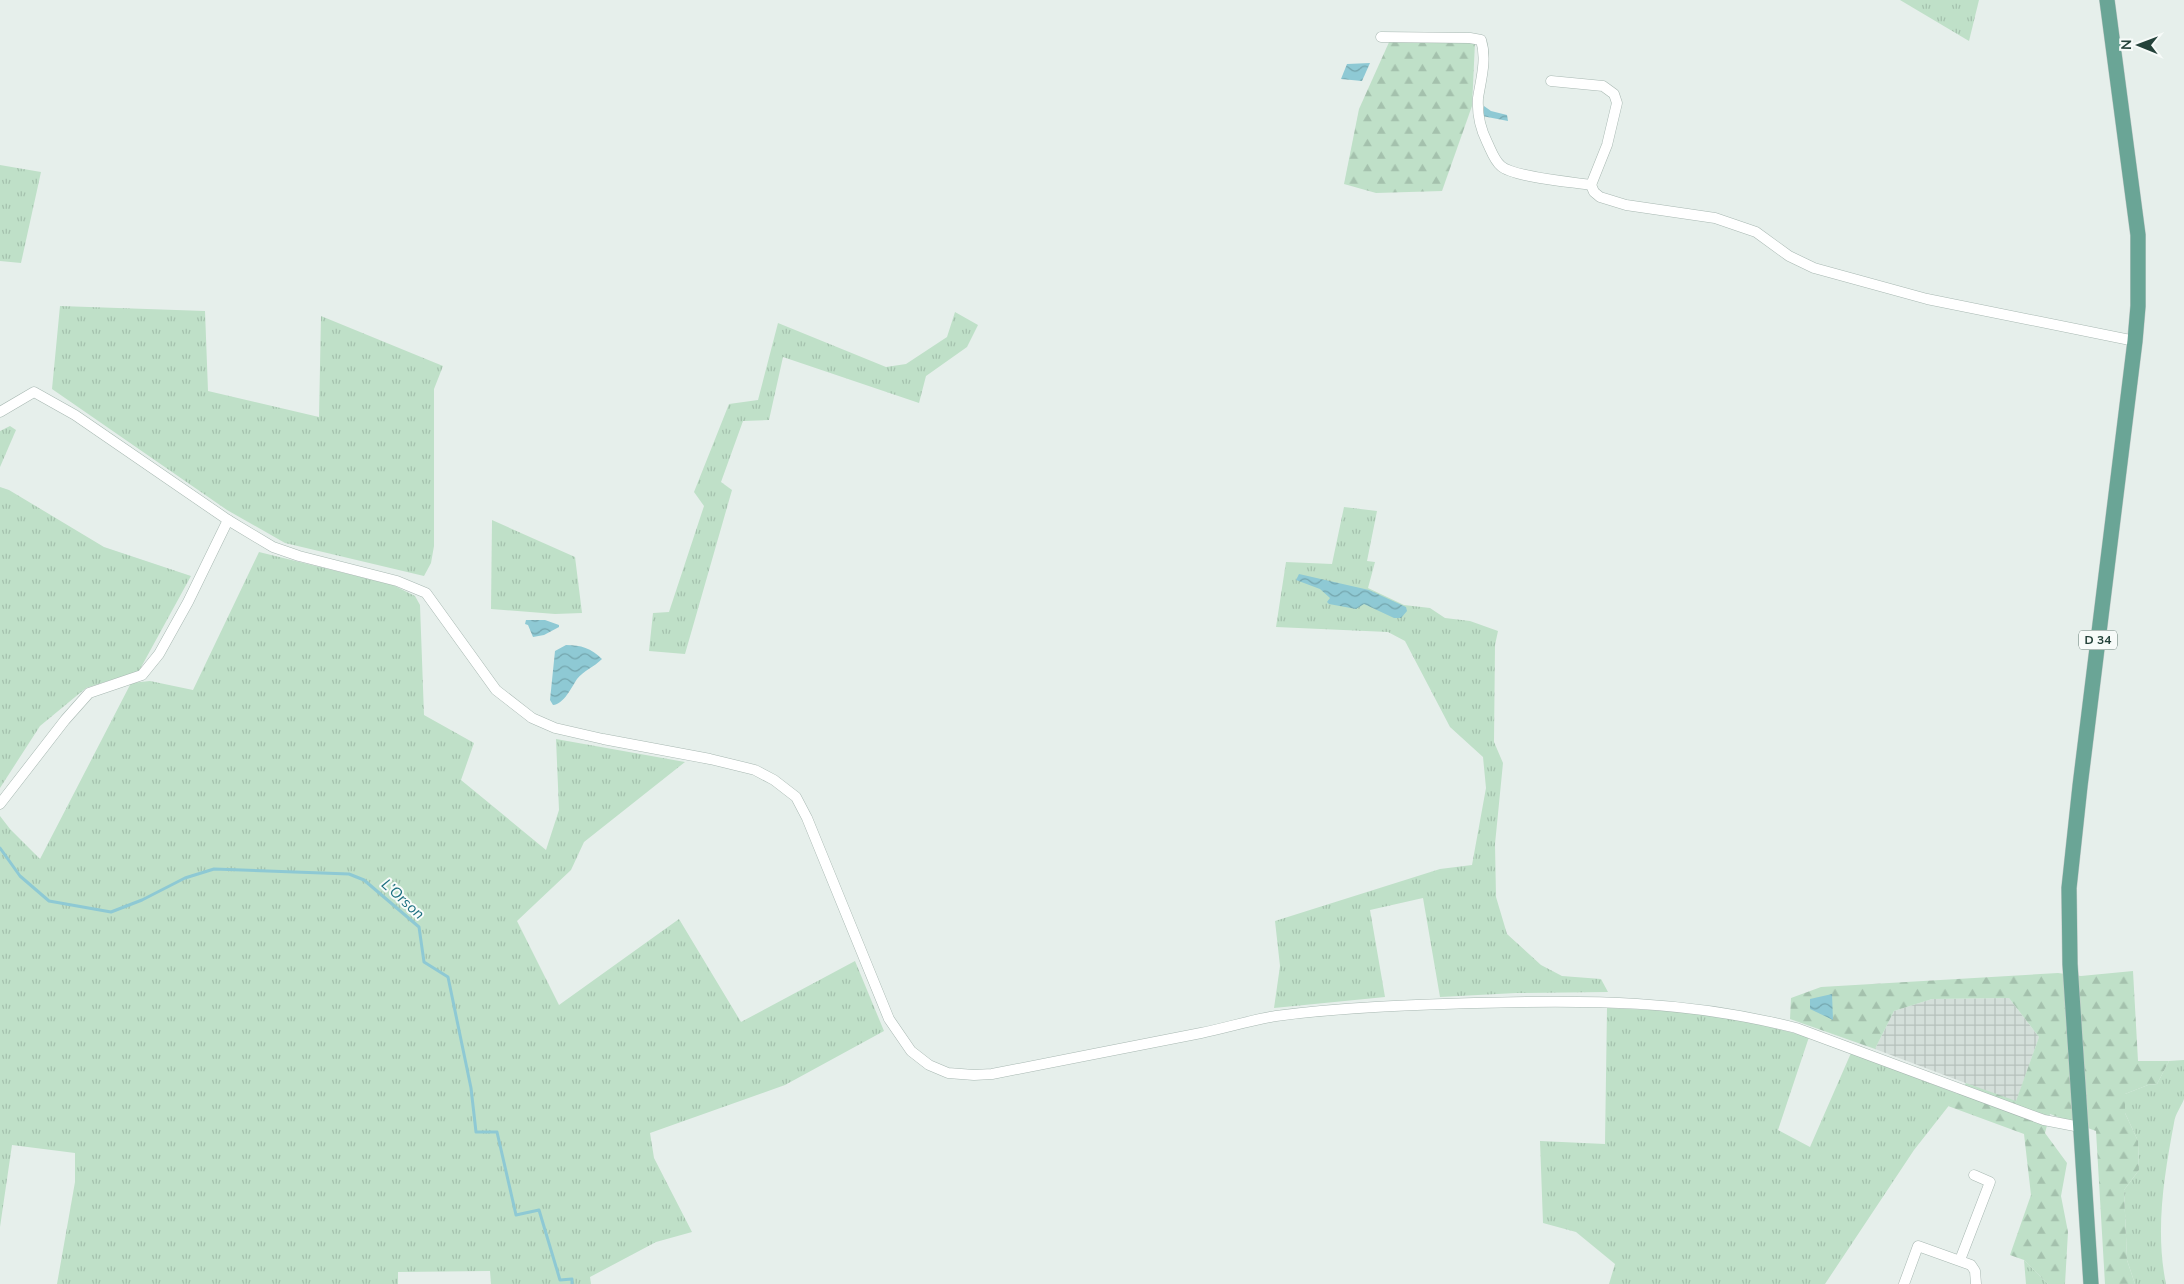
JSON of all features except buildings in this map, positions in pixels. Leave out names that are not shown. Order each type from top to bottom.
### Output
[{"type":"main road","name":"D 34","points":[[2091,1283],[2070,950],[2070,872],[2135,341],[2138,279],[2138,236],[2107,0]]},
{"type":"street","points":[[1381,37],[1470,38],[1481,40],[1484,49],[1484,59],[1477,114],[1495,159],[1502,167],[1514,173],[1591,185]]},
{"type":"street","points":[[1551,82],[1603,86],[1614,94],[1617,103],[1607,145],[1591,185],[1594,192],[1600,197],[1626,205],[1715,218],[1756,232],[1789,256],[1814,268],[1927,299],[2135,341]]},
{"type":"street","points":[[0,412],[34,392],[75,415],[228,520],[273,547],[299,556],[397,581],[426,593],[496,690],[532,718],[554,728],[754,770],[774,780],[796,797],[807,818],[889,1019],[910,1051],[930,1065],[948,1073],[992,1074],[1205,1032],[1275,1016],[1430,1004],[1552,1001],[1632,1002],[1700,1008],[1761,1019],[1796,1028],[2044,1120],[2080,1127]]},
{"type":"street","points":[[0,804],[60,726],[89,693],[142,675],[159,654],[188,602],[228,520]]},
{"type":"street","points":[[1960,1260],[1990,1182],[1974,1175]]},
{"type":"street","points":[[1904,1284],[1918,1246],[1972,1265],[1975,1271],[1976,1284]]},
{"type":"shaded area","points":[[2009,998],[2039,1037],[2016,1102],[1875,1049],[1894,1011],[1932,999]]},
{"type":"green space","points":[[1900,0],[1979,0],[1969,41]]},
{"type":"green space","points":[[1390,40],[1475,42],[1472,106],[1442,191],[1376,193],[1344,184],[1359,109]]},
{"type":"green space","points":[[0,165],[41,172],[21,263],[0,261]]},
{"type":"green space","points":[[60,306],[205,311],[208,391],[319,417],[321,316],[443,366],[434,389],[434,546],[431,563],[424,576],[285,543],[227,510],[52,389]]},
{"type":"green space","points":[[955,312],[978,325],[967,347],[926,376],[919,403],[783,357],[769,420],[743,421],[721,482],[732,490],[685,654],[649,651],[653,613],[669,612],[704,506],[694,492],[729,404],[758,400],[778,323],[886,367],[906,364],[947,337]]},
{"type":"green space","points":[[10,426],[16,430],[0,467],[0,431]]},
{"type":"green space","points":[[0,487],[9,490],[104,547],[191,576],[139,671],[86,688],[40,726],[0,788]]},
{"type":"green space","points":[[1344,507],[1377,511],[1367,561],[1375,562],[1368,588],[1404,605],[1430,608],[1445,618],[1470,621],[1498,631],[1495,645],[1494,742],[1503,763],[1495,844],[1496,897],[1507,934],[1541,965],[1562,976],[1601,979],[1608,992],[1516,993],[1440,997],[1423,898],[1370,910],[1385,997],[1274,1008],[1280,966],[1275,921],[1440,869],[1472,865],[1486,788],[1483,757],[1450,727],[1405,641],[1388,632],[1276,627],[1286,562],[1332,564]]},
{"type":"green space","points":[[492,520],[575,557],[582,613],[555,614],[491,609]]},
{"type":"green space","points":[[259,552],[393,585],[415,596],[420,605],[424,715],[474,743],[461,780],[546,850],[559,810],[556,739],[685,762],[584,842],[571,870],[517,921],[559,1005],[679,919],[741,1022],[855,961],[884,1031],[785,1085],[650,1133],[654,1158],[692,1232],[656,1242],[590,1277],[591,1284],[491,1284],[490,1271],[398,1272],[398,1284],[57,1284],[75,1182],[75,1153],[12,1145],[0,1227],[0,816],[10,829],[40,859],[131,683],[150,681],[193,690]]},
{"type":"green space","points":[[2133,971],[2138,1061],[2169,1061],[2157,1084],[2148,1085],[2125,1094],[2125,1113],[2138,1141],[2139,1170],[2124,1190],[2127,1260],[2135,1284],[2105,1284],[2096,1131],[2050,1114],[2045,1133],[2067,1163],[2061,1196],[2068,1232],[2065,1284],[2048,1284],[2024,1260],[2010,1255],[2031,1195],[2024,1134],[1948,1106],[1966,1083],[2016,1101],[2039,1037],[2009,998],[1932,999],[1894,1011],[1875,1049],[1790,1019],[1791,998],[1821,987],[2058,973],[2081,976]]},
{"type":"green space","points":[[1607,1008],[1695,1012],[1747,1021],[1809,1037],[1778,1130],[1810,1147],[1851,1053],[1958,1094],[1914,1150],[1825,1284],[1609,1284],[1615,1264],[1576,1232],[1543,1223],[1540,1141],[1605,1144]]},
{"type":"green space","points":[[2184,1060],[2184,1099],[2175,1120],[2162,1203],[2161,1244],[2166,1284],[2135,1284],[2127,1260],[2124,1190],[2139,1170],[2138,1141],[2125,1113],[2125,1094],[2148,1085],[2157,1084],[2169,1061]]},
{"type":"green space","points":[[2024,1260],[2048,1284],[2026,1284]]},
{"type":"water","points":[[1370,63],[1362,81],[1341,79],[1347,64]]},
{"type":"water","points":[[1484,106],[1491,111],[1507,115],[1508,121],[1482,116]]},
{"type":"water","points":[[1299,574],[1369,590],[1406,607],[1407,611],[1401,618],[1394,618],[1364,604],[1356,609],[1329,604],[1327,602],[1330,598],[1320,589],[1296,580]]},
{"type":"water","points":[[526,620],[545,620],[559,625],[559,627],[544,635],[533,637],[528,625],[525,624]]},
{"type":"water","points":[[566,645],[586,648],[602,659],[579,676],[564,699],[553,705],[550,700],[555,651]]},
{"type":"water","points":[[1832,994],[1833,1020],[1810,1009],[1810,999]]},
{"type":"waterway","name":"L’Orson","points":[[0,848],[20,876],[49,901],[111,912],[142,900],[185,878],[214,869],[349,874],[364,880],[419,927],[424,962],[448,977],[471,1088],[476,1132],[497,1132],[516,1215],[539,1210],[560,1280],[572,1279],[572,1284]]}]
